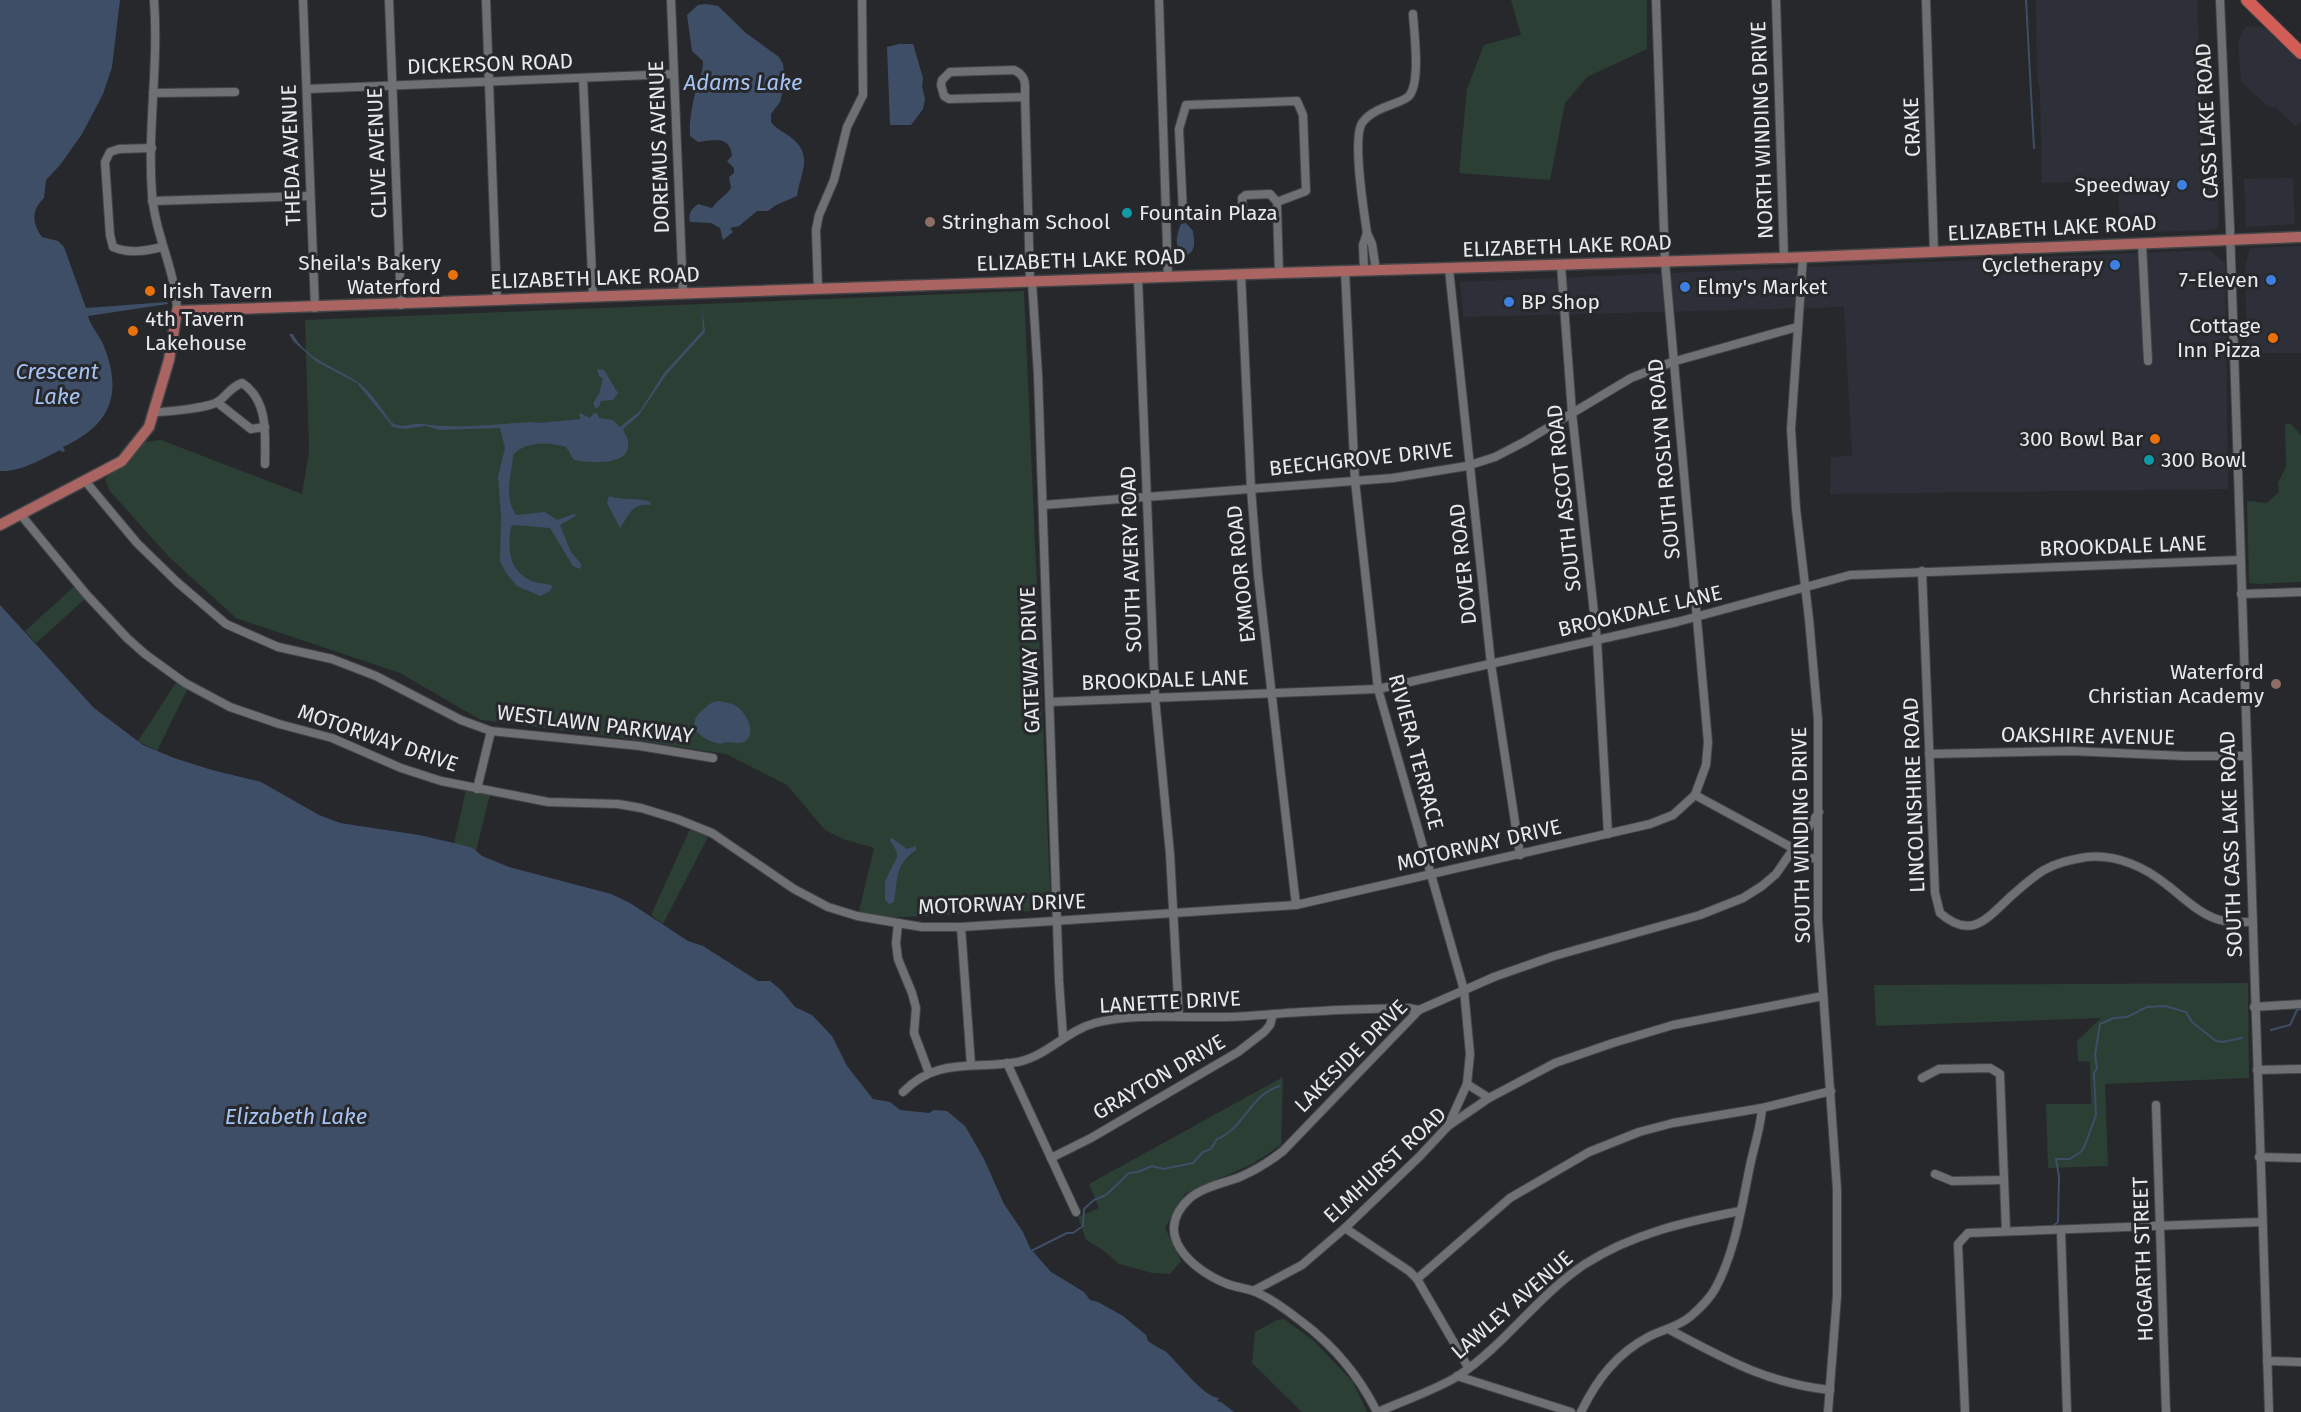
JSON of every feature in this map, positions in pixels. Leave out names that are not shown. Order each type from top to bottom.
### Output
[{"type":"highway","points":[[2247,0],[2301,53]]},
{"type":"main road","name":"ELIZABETH LAKE ROAD","points":[[177,311],[401,305],[1345,270],[1803,258],[2301,237]]},
{"type":"main road","points":[[0,525],[86,482],[122,461],[149,427],[169,360],[177,311]]},
{"type":"street","points":[[154,0],[152,201],[162,248],[173,280],[177,311]]},
{"type":"street","name":"THEDA AVENUE","points":[[303,0],[315,308]]},
{"type":"street","name":"CLIVE AVENUE","points":[[389,0],[401,305]]},
{"type":"street","points":[[486,0],[496,301]]},
{"type":"street","name":"DOREMUS AVENUE","points":[[671,0],[683,293]]},
{"type":"street","points":[[818,289],[816,230],[818,219],[834,180],[847,127],[863,94],[862,0]]},
{"type":"street","points":[[1159,0],[1168,276]]},
{"type":"street","name":"SOUTH ROSLYN ROAD","points":[[1656,0],[1665,262],[1672,362],[1708,742],[1706,765],[1695,795]]},
{"type":"street","name":"NORTH WINDING DRIVE","points":[[1776,0],[1784,258]]},
{"type":"street","name":"CRAKE","points":[[1926,0],[1934,253]]},
{"type":"street","name":"CASS LAKE ROAD","points":[[2220,0],[2230,240]]},
{"type":"street","points":[[1376,270],[1372,244],[1367,233],[1359,160],[1359,133],[1362,123],[1376,111],[1409,96],[1414,86],[1413,14]]},
{"type":"street","name":"GATEWAY DRIVE","points":[[1025,97],[949,99],[942,92],[942,80],[950,72],[1014,70],[1022,74],[1025,79],[1031,281],[1043,505],[1063,1037]]},
{"type":"street","name":"DICKERSON ROAD","points":[[307,89],[674,74]]},
{"type":"street","points":[[583,78],[593,297]]},
{"type":"street","points":[[153,93],[235,92]]},
{"type":"street","points":[[1183,212],[1179,129],[1186,105],[1296,101],[1304,115],[1306,190],[1277,206],[1279,273]]},
{"type":"street","points":[[152,148],[118,149],[110,152],[105,162],[110,235],[113,247],[119,250],[143,251],[162,248]]},
{"type":"street","points":[[152,201],[310,196]]},
{"type":"street","points":[[1364,270],[1363,245],[1367,233]]},
{"type":"street","name":"SOUTH CASS LAKE ROAD","points":[[2230,240],[2269,1412]]},
{"type":"street","points":[[2142,243],[2148,361]]},
{"type":"street","name":"SOUTH WINDING DRIVE","points":[[1803,258],[1791,429],[1796,510],[1818,720],[1818,920],[1836,1178],[1837,1296],[1828,1412]]},
{"type":"street","name":"SOUTH ASCOT ROAD","points":[[1561,265],[1572,413],[1597,640],[1608,834]]},
{"type":"street","name":"DOVER ROAD","points":[[1449,269],[1491,664],[1520,855]]},
{"type":"street","name":"RIVIERA TERRACE","points":[[1345,270],[1355,481],[1378,689],[1464,990],[1470,1054],[1467,1084],[1448,1126]]},
{"type":"street","name":"EXMOOR ROAD","points":[[1241,274],[1251,489],[1296,905]]},
{"type":"street","name":"SOUTH AVERY ROAD","points":[[1137,278],[1155,698],[1174,912],[1179,1017]]},
{"type":"street","name":"BEECHGROVE DRIVE","points":[[1043,505],[1355,481],[1442,471],[1471,465],[1495,457],[1524,442],[1631,378],[1672,362],[1797,327]]},
{"type":"street","points":[[153,412],[176,411],[218,403],[233,387],[242,383],[252,389],[264,416],[265,464]]},
{"type":"street","points":[[218,403],[251,429],[265,427]]},
{"type":"street","name":"WESTLAWN PARKWAY","points":[[86,482],[160,566],[226,624],[278,647],[332,659],[376,676],[461,720],[491,730],[640,746],[713,758]]},
{"type":"street","name":"MOTORWAY DRIVE","points":[[21,514],[86,594],[127,638],[185,683],[230,707],[279,724],[332,738],[401,768],[441,782],[548,802],[618,804],[668,816],[712,833],[815,901],[857,916],[898,923],[922,927],[961,927],[1296,905],[1650,824],[1673,815],[1695,795]]},
{"type":"street","name":"BROOKDALE LANE","points":[[1050,702],[1378,689],[1696,617],[1850,575],[2240,560]]},
{"type":"street","name":"LINCOLNSHIRE ROAD","points":[[1922,571],[1936,900],[1940,913],[1956,924],[1967,927],[1983,922],[2045,869],[2088,857],[2112,858],[2131,863],[2166,883],[2183,898],[2211,916],[2220,920],[2252,922]]},
{"type":"street","points":[[2241,594],[2301,592]]},
{"type":"street","points":[[477,789],[491,730]]},
{"type":"street","name":"OAKSHIRE AVENUE","points":[[1929,754],[2071,751],[2246,756]]},
{"type":"street","points":[[1695,795],[1811,858],[1818,859]]},
{"type":"street","name":"LAKESIDE DRIVE","points":[[1378,1412],[1359,1379],[1343,1359],[1303,1323],[1253,1291],[1223,1282],[1199,1269],[1180,1250],[1174,1237],[1174,1230],[1175,1221],[1181,1209],[1197,1193],[1266,1164],[1283,1151],[1419,1010],[1494,976],[1554,956],[1700,915],[1743,898],[1776,874],[1819,812]]},
{"type":"street","points":[[898,923],[896,943],[898,959],[912,993],[916,1008],[914,1033],[929,1073]]},
{"type":"street","points":[[961,927],[971,1065]]},
{"type":"street","name":"ELMHURST ROAD","points":[[1253,1291],[1302,1265],[1345,1228],[1448,1126],[1489,1098],[1555,1063],[1673,1025],[1823,996]]},
{"type":"street","points":[[2254,1007],[2301,1004]]},
{"type":"street","name":"LANETTE DRIVE","points":[[903,1092],[917,1078],[929,1073],[957,1066],[1007,1063],[1037,1055],[1063,1037],[1093,1023],[1112,1020],[1376,1009],[1419,1010]]},
{"type":"street","name":"GRAYTON DRIVE","points":[[1051,1158],[1238,1052],[1264,1032],[1270,1025],[1273,1014]]},
{"type":"street","points":[[1007,1063],[1076,1212]]},
{"type":"street","points":[[1922,1078],[1939,1069],[1990,1068],[2000,1074],[2006,1231]]},
{"type":"street","points":[[2257,1070],[2301,1069]]},
{"type":"street","points":[[1467,1084],[1489,1098]]},
{"type":"street","points":[[1417,1279],[1510,1198],[1589,1152],[1639,1132],[1673,1123],[1762,1108],[1831,1091]]},
{"type":"street","name":"HOGARTH STREET","points":[[2156,1105],[2166,1412]]},
{"type":"street","points":[[1581,1412],[1593,1388],[1615,1361],[1631,1347],[1654,1335],[1670,1330],[1691,1316],[1714,1291],[1727,1262],[1762,1108]]},
{"type":"street","points":[[2259,1157],[2301,1158]]},
{"type":"street","points":[[1935,1174],[1952,1181],[2004,1180]]},
{"type":"street","name":"LAWLEY AVENUE","points":[[1378,1412],[1457,1376],[1556,1285],[1586,1264],[1642,1235],[1674,1225],[1740,1211]]},
{"type":"street","points":[[1965,1412],[1958,1244],[1968,1233],[2262,1222]]},
{"type":"street","points":[[1345,1228],[1409,1271],[1417,1279],[1468,1367]]},
{"type":"street","points":[[2061,1231],[2067,1412]]},
{"type":"street","points":[[1670,1330],[1768,1378],[1801,1387],[1830,1390]]},
{"type":"street","points":[[2267,1361],[2301,1362]]},
{"type":"street","points":[[1457,1376],[1571,1412]]},
{"type":"shaded area","points":[[2036,0],[2197,0],[2204,168],[2217,168],[2219,226],[2214,230],[2120,233],[2118,180],[2042,183]]},
{"type":"shaded area","points":[[2246,26],[2264,27],[2301,62],[2301,122],[2295,126],[2276,108],[2269,107],[2241,82],[2238,41]]},
{"type":"shaded area","points":[[2293,178],[2295,224],[2246,227],[2244,179]]},
{"type":"shaded area","points":[[2301,246],[2301,353],[2247,353],[2245,267],[2250,248]]},
{"type":"shaded area","points":[[2209,250],[2225,263],[2228,489],[1830,494],[1831,457],[1852,455],[1844,307],[1463,317],[1460,282]]},
{"type":"green space","points":[[1511,0],[1647,0],[1647,49],[1587,77],[1565,103],[1550,180],[1459,173],[1467,89],[1484,45],[1521,35]]},
{"type":"green space","points":[[1024,291],[1051,910],[884,918],[859,911],[874,848],[843,839],[825,830],[787,785],[726,754],[481,720],[400,673],[236,618],[169,557],[109,490],[105,479],[145,442],[161,440],[302,494],[309,451],[305,320]]},
{"type":"green space","points":[[2285,424],[2291,424],[2301,435],[2301,582],[2249,583],[2247,501],[2267,503],[2279,492],[2278,483],[2286,467]]},
{"type":"green space","points":[[76,585],[86,598],[36,643],[25,631]]},
{"type":"green space","points":[[177,681],[188,688],[157,751],[138,741]]},
{"type":"green space","points":[[466,789],[490,794],[476,851],[473,848],[454,844]]},
{"type":"green space","points":[[691,827],[709,835],[663,924],[651,915]]},
{"type":"green space","points":[[2248,983],[2249,1078],[2105,1084],[2108,1166],[2048,1168],[2046,1104],[2091,1104],[2090,1062],[2078,1061],[2077,1041],[2101,1018],[1876,1026],[1874,985]]},
{"type":"green space","points":[[1283,1077],[1281,1145],[1252,1164],[1185,1194],[1165,1228],[1181,1261],[1170,1274],[1152,1273],[1119,1264],[1103,1250],[1086,1240],[1078,1217],[1099,1208],[1089,1184]]},
{"type":"green space","points":[[1284,1319],[1314,1341],[1353,1382],[1367,1412],[1302,1412],[1252,1363],[1255,1332],[1277,1320]]},
{"type":"water","name":"Crescent Lake","points":[[0,0],[120,0],[112,67],[103,94],[82,134],[46,180],[44,198],[37,207],[34,217],[36,227],[42,237],[58,241],[64,247],[86,308],[167,302],[168,304],[88,316],[109,361],[112,392],[109,405],[93,428],[63,447],[65,451],[60,450],[39,461],[8,471],[0,471]]},
{"type":"water","name":"Adams Lake","points":[[698,5],[718,6],[746,33],[779,57],[783,64],[785,82],[780,102],[771,114],[771,122],[793,139],[803,153],[804,160],[797,196],[768,211],[757,211],[739,226],[730,228],[733,232],[723,240],[720,228],[711,223],[690,222],[689,219],[691,212],[698,204],[712,208],[727,193],[731,188],[729,177],[734,173],[734,168],[727,161],[732,156],[731,149],[725,142],[710,140],[698,142],[690,136],[692,109],[703,61],[692,51],[687,15]]},
{"type":"water","points":[[913,44],[923,78],[925,99],[923,109],[911,125],[890,125],[887,47]]},
{"type":"water","points":[[1186,223],[1193,231],[1194,241],[1194,248],[1187,255],[1179,250],[1177,242],[1181,224]]},
{"type":"water","points":[[702,306],[705,332],[666,375],[639,415],[623,429],[628,442],[623,456],[608,462],[574,460],[566,447],[552,444],[531,445],[518,450],[513,455],[509,493],[516,515],[545,512],[557,520],[577,515],[560,525],[571,552],[582,565],[580,569],[573,566],[550,528],[513,525],[511,527],[509,544],[515,567],[526,578],[553,586],[550,591],[540,596],[517,586],[500,561],[501,515],[498,477],[505,448],[500,428],[439,430],[426,426],[405,429],[393,427],[357,383],[317,362],[294,342],[289,334],[293,334],[298,343],[314,357],[363,386],[395,424],[463,426],[538,423],[581,419],[580,413],[590,418],[597,413],[599,418],[613,420],[620,427],[640,411],[664,373],[703,330]]},
{"type":"water","points":[[597,369],[604,370],[618,393],[613,400],[601,401],[599,407],[595,408],[593,403],[599,394],[603,379],[599,376]]},
{"type":"water","points":[[609,496],[651,502],[650,505],[635,508],[620,528],[607,503]]},
{"type":"water","name":"Elizabeth Lake","points":[[0,605],[94,708],[143,745],[212,770],[261,782],[319,815],[340,823],[419,835],[458,844],[473,848],[482,856],[509,867],[611,894],[630,903],[688,941],[703,946],[758,981],[770,981],[795,1007],[812,1015],[832,1036],[847,1066],[873,1099],[890,1102],[900,1110],[929,1113],[934,1110],[947,1111],[965,1126],[984,1159],[1004,1204],[1023,1232],[1030,1248],[1051,1272],[1084,1292],[1090,1300],[1123,1316],[1146,1335],[1148,1341],[1165,1351],[1199,1386],[1219,1398],[1217,1401],[1234,1412],[0,1412]]},
{"type":"water","points":[[718,701],[736,706],[747,718],[750,734],[744,742],[721,744],[706,739],[696,731],[694,726],[698,714],[711,703]]},
{"type":"water","points":[[892,838],[907,849],[916,846],[916,850],[900,867],[894,902],[889,904],[885,900],[885,881],[897,857],[897,852],[890,840]]},
{"type":"waterway","points":[[2026,0],[2034,148]]},
{"type":"waterway","points":[[2054,1225],[2058,1222],[2059,1177],[2056,1159],[2070,1159],[2082,1151],[2096,1115],[2094,1073],[2097,1068],[2095,1055],[2100,1024],[2114,1018],[2127,1017],[2147,1007],[2165,1006],[2186,1012],[2192,1022],[2216,1041],[2242,1038]]},
{"type":"waterway","points":[[2271,1030],[2290,1025],[2297,1010],[2301,1009]]},
{"type":"waterway","points":[[1033,1250],[1067,1233],[1073,1233],[1083,1226],[1084,1209],[1094,1200],[1106,1195],[1129,1173],[1152,1166],[1163,1169],[1193,1163],[1203,1152],[1211,1149],[1217,1139],[1227,1134],[1261,1096],[1280,1086]]},
{"type":"place","name":"Speedway","points":[[2182,185]]},
{"type":"place","name":"Fountain Plaza","points":[[1127,213]]},
{"type":"place","name":"Stringham School","points":[[930,222]]},
{"type":"place","name":"Cycletherapy","points":[[2115,265]]},
{"type":"place","name":"Sheila's Bakery Waterford","points":[[453,275]]},
{"type":"place","name":"7-Eleven","points":[[2271,280]]},
{"type":"place","name":"Elmy's Market","points":[[1685,287]]},
{"type":"place","name":"Irish Tavern","points":[[150,291]]},
{"type":"place","name":"BP Shop","points":[[1509,302]]},
{"type":"place","name":"4th Tavern Lakehouse","points":[[133,331]]},
{"type":"place","name":"Cottage Inn Pizza","points":[[2273,338]]},
{"type":"place","name":"300 Bowl Bar","points":[[2155,439]]},
{"type":"place","name":"300 Bowl","points":[[2149,460]]},
{"type":"place","name":"Waterford Christian Academy","points":[[2276,684]]}]
